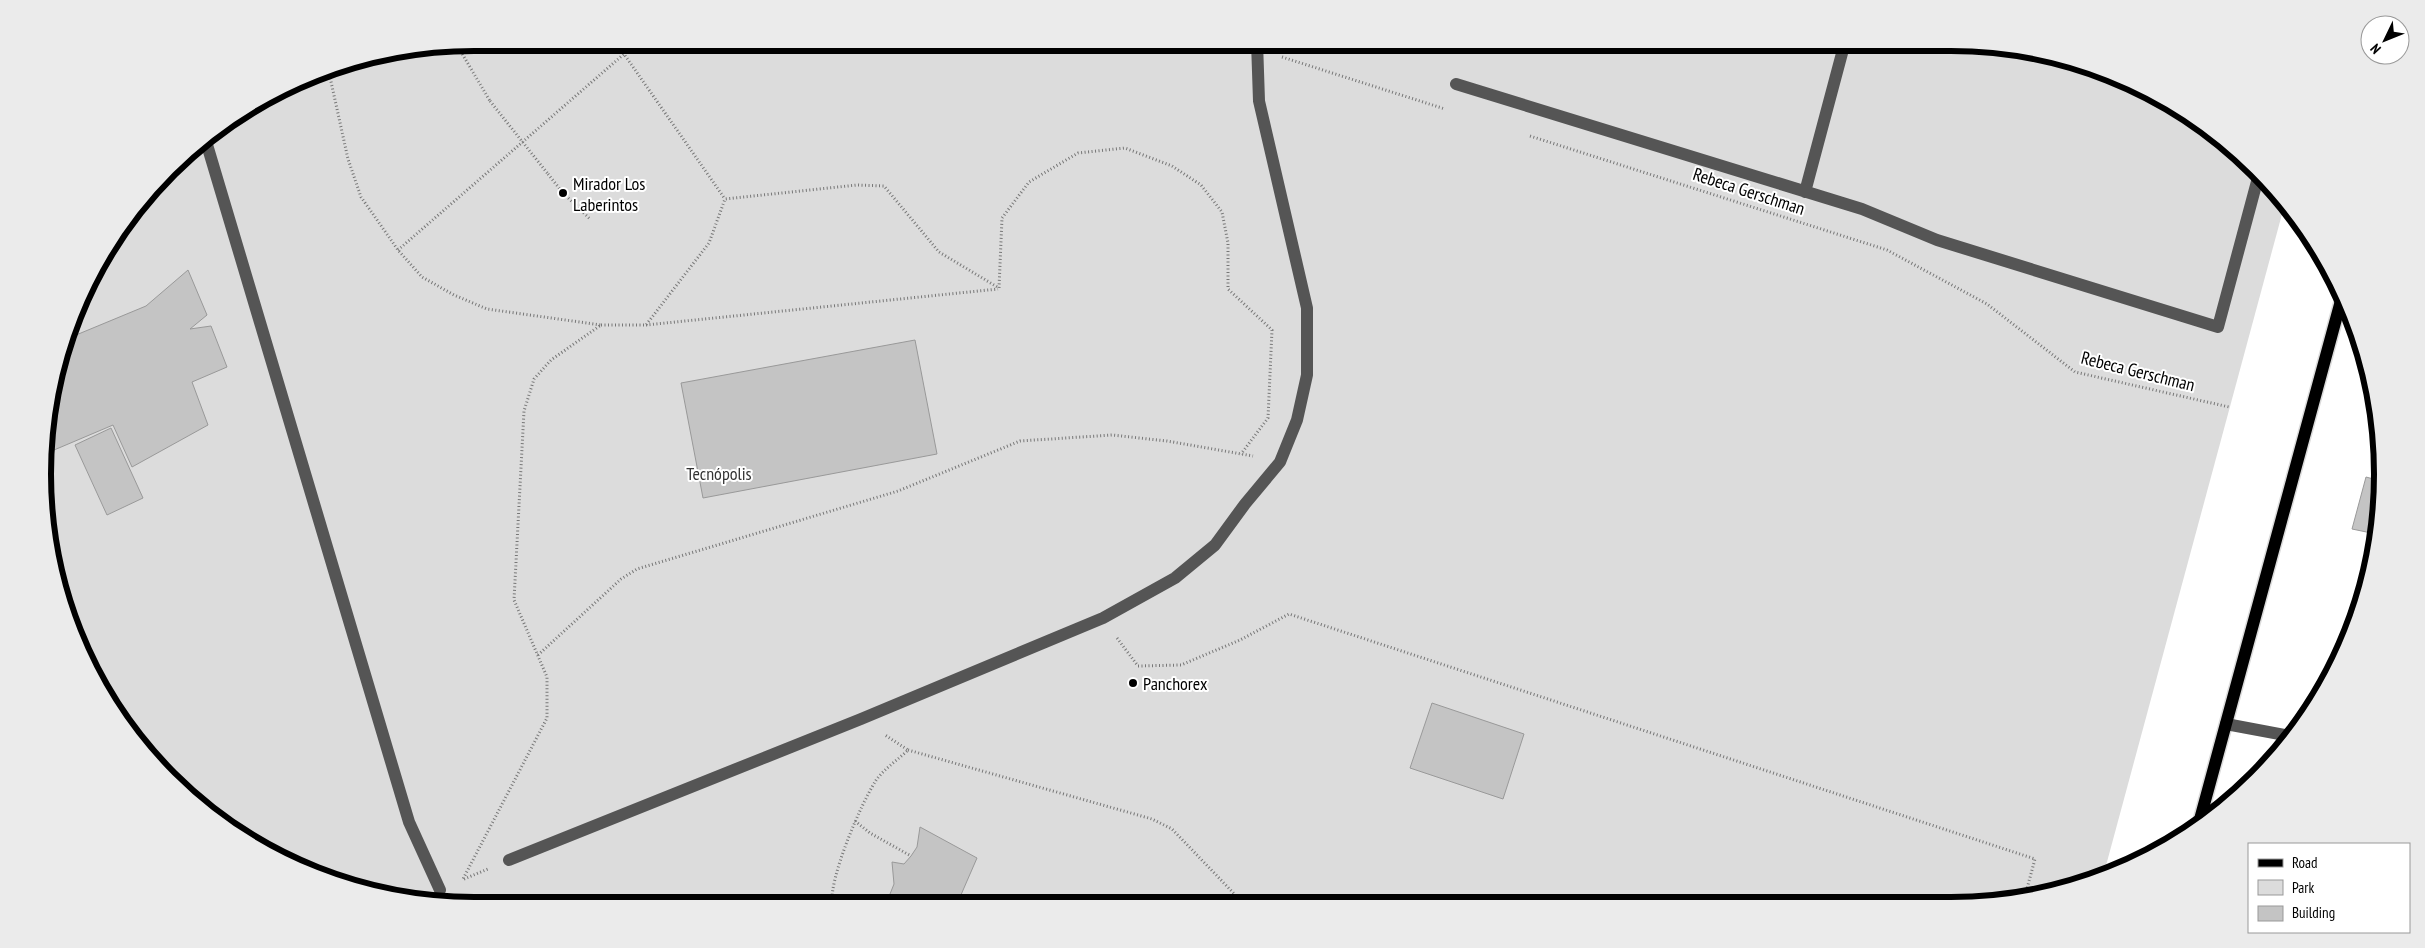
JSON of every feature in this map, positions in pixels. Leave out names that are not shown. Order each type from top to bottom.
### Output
[{"type":"main road","points":[[2201,814],[2339,306]]},
{"type":"street","points":[[509,860],[862,719],[1103,618],[1175,578],[1215,545],[1245,504],[1280,462],[1297,420],[1307,375],[1307,308],[1259,101],[1257,51]]},
{"type":"street","points":[[1805,192],[1843,51]]},
{"type":"street","points":[[1456,84],[1862,209],[1938,240],[2218,327],[2257,182]]},
{"type":"street","points":[[207,146],[409,822],[440,890]]},
{"type":"street","points":[[2226,724],[2283,735]]},
{"type":"path","points":[[461,51],[490,101],[563,193],[590,219]]},
{"type":"path","points":[[621,51],[725,198]]},
{"type":"path","points":[[1275,51],[1454,111]]},
{"type":"path","points":[[398,250],[624,54]]},
{"type":"path","points":[[330,77],[348,159],[360,198],[398,250],[422,277],[454,296],[487,309],[601,325],[646,325],[999,288]]},
{"type":"path","name":"Rebeca Gerschman","points":[[1530,136],[1888,250],[1987,304],[2076,372],[2229,407]]},
{"type":"path","points":[[999,288],[1002,218],[1029,182],[1078,153],[1125,148],[1172,166],[1201,185],[1222,212],[1228,243],[1228,289],[1272,330],[1268,418],[1241,454]]},
{"type":"path","points":[[725,198],[857,185],[884,186],[938,252],[999,288]]},
{"type":"path","points":[[646,325],[709,243],[725,198]]},
{"type":"path","points":[[462,880],[547,718],[547,677],[514,600],[524,412],[534,379],[551,360],[601,325]]},
{"type":"path","points":[[538,655],[621,579],[637,569],[898,491],[1020,441],[1112,435],[1167,441],[1280,462]]},
{"type":"path","points":[[1103,618],[1138,666],[1181,665],[1240,640],[1289,614],[2035,860],[2027,890]]},
{"type":"path","points":[[862,719],[908,750],[1152,819],[1172,830],[1237,897]]},
{"type":"path","points":[[834,897],[842,853],[855,821],[876,780],[908,750]]},
{"type":"path","points":[[855,821],[870,834],[911,856]]},
{"type":"green space","name":"Tecnópolis","points":[[474,51],[1979,52],[2033,59],[2060,66],[2113,83],[2138,95],[2186,122],[2230,156],[2269,195],[2282,212],[2105,868],[2033,889],[1979,896],[1951,897],[474,897],[446,896],[392,889],[338,874],[312,865],[287,853],[239,826],[195,792],[175,773],[156,753],[122,709],[95,661],[83,636],[74,610],[59,556],[52,502],[51,474],[52,446],[59,392],[83,312],[122,239],[156,195],[175,175],[195,156],[239,122],[312,83],[392,59],[446,52]]},
{"type":"building","points":[[188,270],[207,315],[190,329],[211,326],[227,367],[192,382],[208,425],[132,467],[113,425],[52,451],[59,392],[75,335],[146,306]]},
{"type":"building","points":[[915,340],[937,454],[703,498],[681,383]]},
{"type":"building","points":[[111,428],[143,498],[107,515],[75,445]]},
{"type":"building","points":[[2366,477],[2374,479],[2369,533],[2352,529]]},
{"type":"building","points":[[1432,703],[1524,734],[1503,799],[1410,768]]},
{"type":"building","points":[[920,827],[977,858],[960,897],[889,897],[894,884],[892,862],[904,864],[917,847]]},
{"type":"place","name":"Mirador Los Laberintos","points":[[563,193]]},
{"type":"place","name":"Panchorex","points":[[1133,683]]}]
